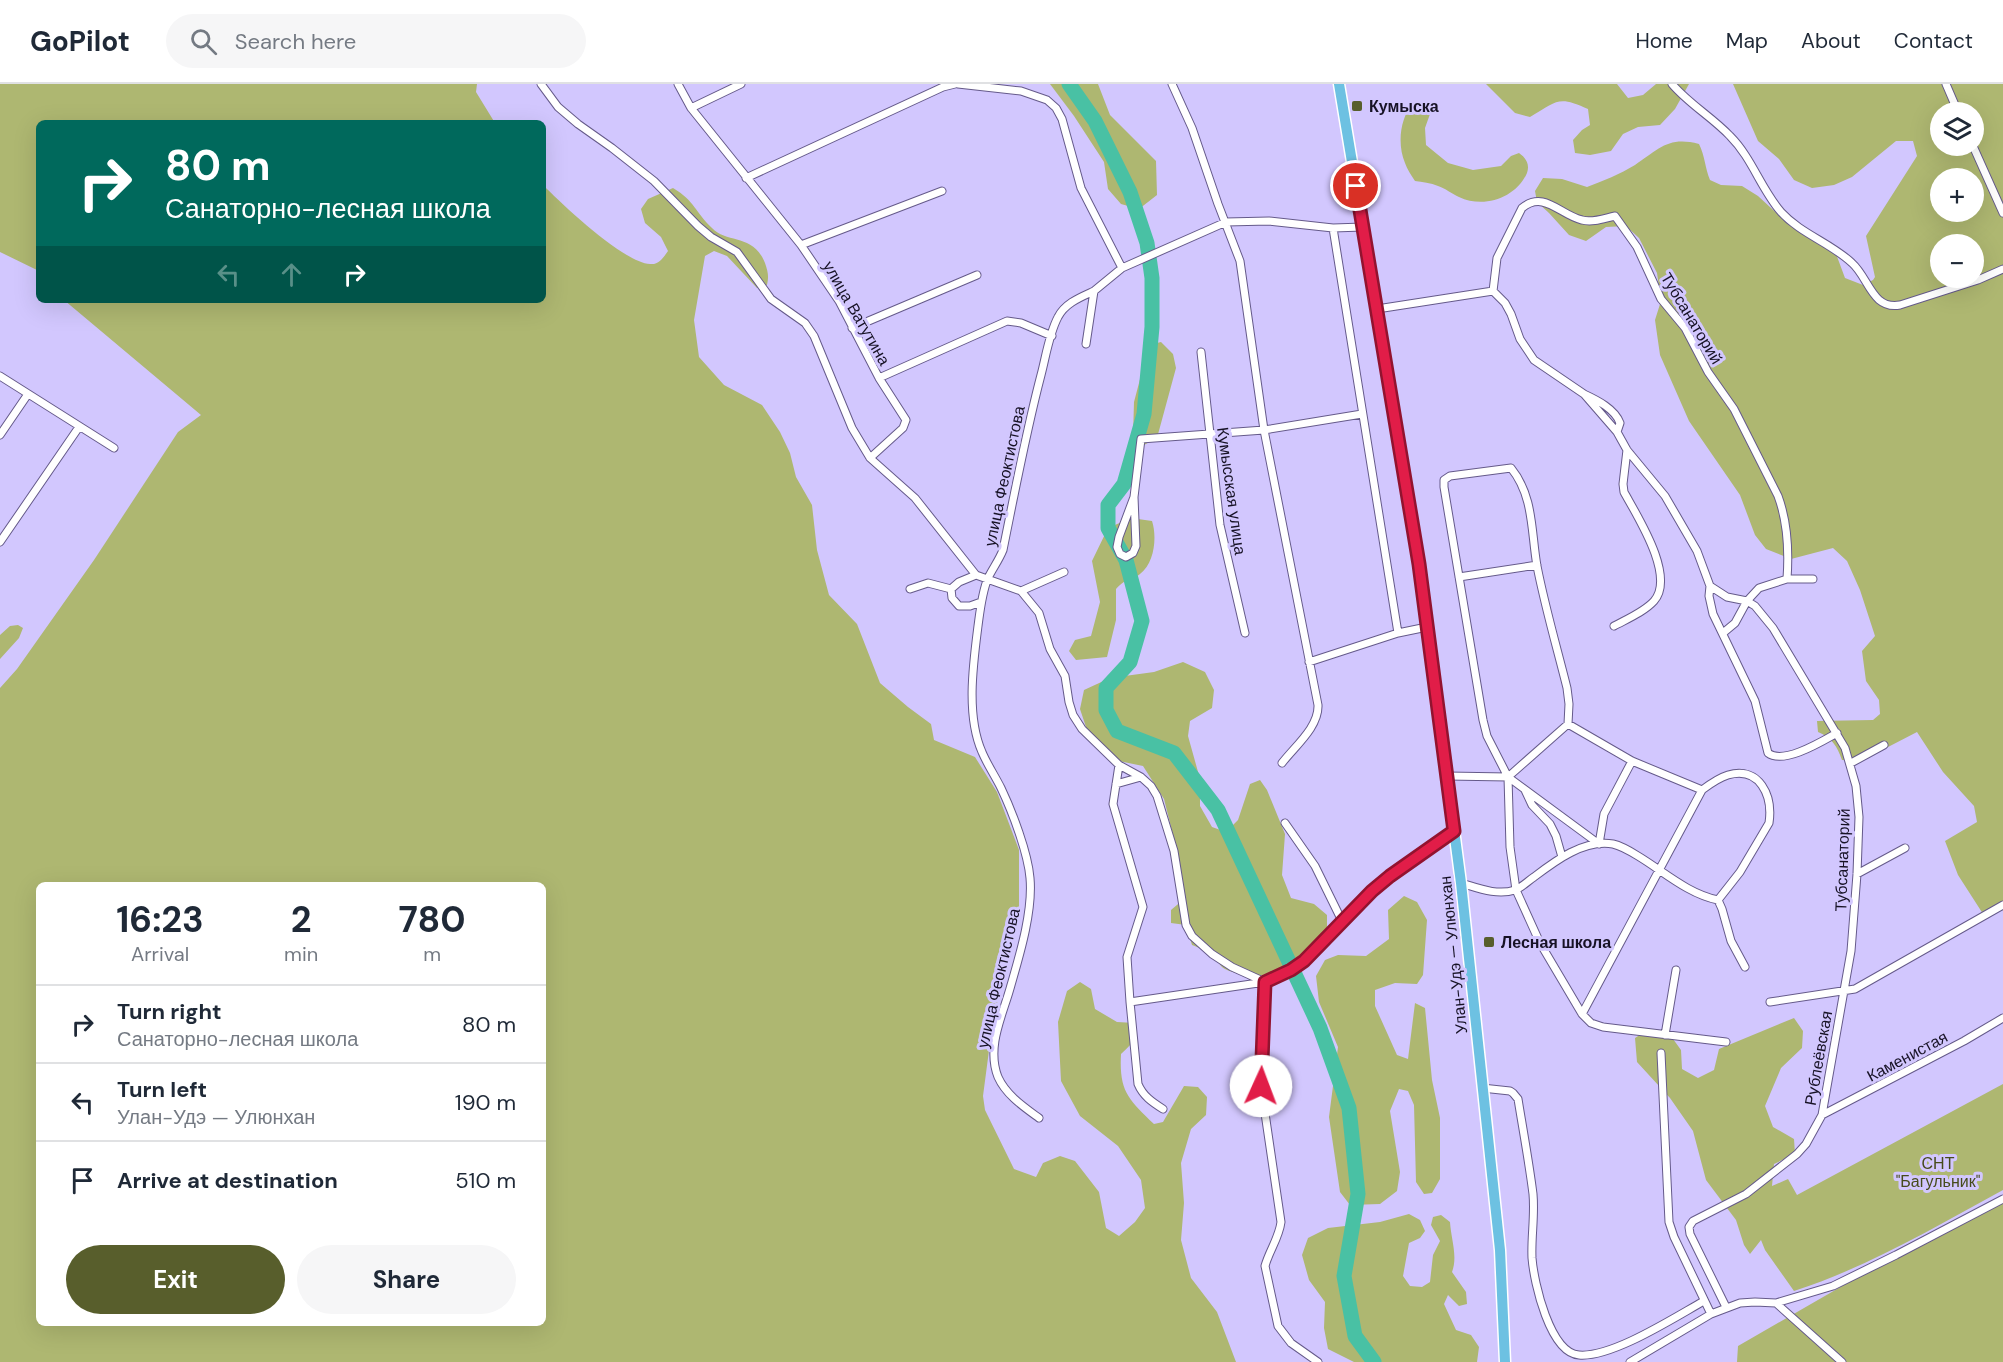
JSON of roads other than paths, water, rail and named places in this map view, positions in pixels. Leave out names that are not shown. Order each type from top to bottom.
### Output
[{"type":"main road","name":"Улан-Удэ — Улюнхан","points":[[1339,84],[1428,627],[1461,883],[1500,1250],[1505,1362]]},
{"type":"street","points":[[541,84],[558,107],[654,181],[711,237],[738,252],[771,299],[805,323],[814,336],[852,428],[870,458],[915,498],[976,575]]},
{"type":"street","name":"улица Ватутина","points":[[678,84],[691,108],[801,245],[838,301],[879,378],[1007,321],[1022,323],[1052,336]]},
{"type":"street","points":[[691,108],[741,84]]},
{"type":"street","points":[[746,178],[943,87],[970,84],[1036,94],[1056,108],[1062,119],[1081,188],[1122,268]]},
{"type":"street","points":[[1173,84],[1192,128],[1240,261],[1264,430],[1318,715],[1315,723],[1282,763]]},
{"type":"street","points":[[1672,84],[1736,143],[1781,212],[1805,232],[1852,262],[1881,303],[1887,306],[1900,305],[1972,282],[2003,269]]},
{"type":"street","points":[[1946,84],[1954,102]]},
{"type":"street","points":[[1977,156],[2003,213]]},
{"type":"street","points":[[801,245],[942,191]]},
{"type":"street","name":"Тубсанаторий","points":[[1493,291],[1497,258],[1522,208],[1528,203],[1536,200],[1543,202],[1582,220],[1593,221],[1615,216],[1637,247],[1661,299],[1685,328],[1708,372],[1734,409],[1778,496],[1788,543],[1787,579]]},
{"type":"street","name":"улица Феоктистова","points":[[1039,1118],[1011,1096],[999,1079],[993,1060],[994,1039],[1012,983],[1028,914],[1030,878],[1024,849],[1001,789],[977,740],[974,726],[973,667],[981,603],[988,578],[1003,550],[1029,421],[1058,318],[1063,310],[1073,302],[1094,291],[1122,268],[1226,222],[1269,221],[1333,228],[1363,227]]},
{"type":"street","points":[[1333,228],[1398,633]]},
{"type":"street","points":[[852,328],[977,275]]},
{"type":"street","points":[[1086,344],[1094,291]]},
{"type":"street","points":[[1377,309],[1493,291],[1505,303],[1520,339],[1534,360],[1584,394],[1617,432],[1627,450],[1670,505],[1697,551],[1710,586],[1711,604],[1755,701],[1768,753],[1773,758],[1798,752],[1837,733]]},
{"type":"street","name":"Кумысская улица","points":[[1201,352],[1220,525],[1245,633]]},
{"type":"street","points":[[0,376],[114,448]]},
{"type":"street","points":[[870,458],[903,428],[906,420],[879,378]]},
{"type":"street","points":[[0,435],[28,394]]},
{"type":"street","points":[[1134,497],[1117,547],[1120,554],[1126,557],[1133,553],[1136,546],[1134,497],[1141,439],[1264,430],[1362,414]]},
{"type":"street","points":[[0,542],[79,427]]},
{"type":"street","points":[[1614,626],[1654,601],[1659,592],[1660,583],[1652,545],[1624,492],[1627,450]]},
{"type":"street","points":[[1447,776],[1508,777],[1568,724],[1567,688],[1537,565],[1529,507],[1521,480],[1511,468],[1450,476],[1444,480],[1483,720],[1487,736],[1508,777],[1599,844]]},
{"type":"street","points":[[1459,577],[1537,565]]},
{"type":"street","points":[[1021,591],[1064,572]]},
{"type":"street","points":[[951,589],[958,582],[976,575],[988,578],[1021,591],[1039,613],[1050,649],[1065,676],[1073,716],[1082,729],[1119,765],[1141,777],[1151,786],[1160,805],[1173,851],[1186,925],[1192,936],[1212,954],[1232,967],[1265,982]]},
{"type":"street","points":[[1723,633],[1735,623],[1747,601],[1759,588],[1787,579],[1813,579]]},
{"type":"street","points":[[910,589],[928,583],[951,589]]},
{"type":"street","name":"Тубсанаторий","points":[[1710,586],[1727,597],[1747,601],[1755,606],[1773,628],[1837,733],[1851,763],[1856,786],[1858,817],[1857,874],[1851,951],[1844,992]]},
{"type":"street","points":[[951,589],[952,598],[959,606],[981,603]]},
{"type":"street","points":[[1309,662],[1398,633],[1428,627]]},
{"type":"street","points":[[1568,724],[1632,761],[1702,790]]},
{"type":"street","points":[[1851,763],[1884,745]]},
{"type":"street","points":[[1599,844],[1604,814],[1632,761]]},
{"type":"street","points":[[1119,765],[1113,798],[1114,811],[1143,907],[1127,957],[1138,1084],[1141,1092],[1162,1109]]},
{"type":"street","points":[[1582,1014],[1702,790],[1728,775],[1742,774],[1756,780],[1765,788],[1769,801],[1769,823],[1740,872],[1718,900]]},
{"type":"street","points":[[1116,784],[1141,777]]},
{"type":"street","points":[[1508,777],[1510,847],[1516,890],[1540,943],[1582,1014],[1591,1023],[1603,1027],[1726,1042]]},
{"type":"street","points":[[1524,790],[1532,805],[1550,824],[1562,858]]},
{"type":"street","points":[[1286,823],[1315,866],[1342,921]]},
{"type":"street","points":[[1130,1002],[1265,982],[1291,970],[1304,961],[1372,891],[1454,831]]},
{"type":"street","points":[[1461,883],[1499,892],[1516,890],[1562,858],[1582,848],[1612,844],[1624,848],[1695,892],[1718,900],[1731,941],[1745,967]]},
{"type":"street","points":[[1857,874],[1905,848]]},
{"type":"street","points":[[1770,1002],[1855,989],[2003,905]]},
{"type":"street","points":[[1665,1035],[1676,970]]},
{"type":"street","points":[[1265,982],[1261,1086],[1281,1222],[1280,1232],[1265,1266],[1278,1326],[1292,1343],[1318,1362]]},
{"type":"street","name":"Рублеёвская","points":[[1726,1307],[1690,1234],[1689,1227],[1693,1221],[1746,1194],[1797,1155],[1806,1144],[1822,1115],[1844,992]]},
{"type":"street","name":"Каменистая","points":[[1822,1115],[1964,1041],[2003,1018]]},
{"type":"street","points":[[1662,1053],[1669,1222],[1711,1314]]},
{"type":"street","points":[[1482,1088],[1510,1091],[1518,1099],[1533,1201],[1534,1274],[1552,1334],[1568,1353],[1581,1356],[1622,1344],[1704,1301]]},
{"type":"street","points":[[1630,1362],[1726,1307],[1740,1303],[1776,1303],[1833,1286],[2003,1199]]},
{"type":"street","points":[[1776,1303],[1842,1362]]},
{"type":"waterway","points":[[1069,84],[1095,121],[1130,192],[1147,243],[1152,278],[1152,327],[1144,414],[1124,484],[1108,505],[1108,528],[1126,560],[1142,621],[1130,662],[1106,688],[1106,710],[1117,731],[1174,753],[1218,810],[1320,1028],[1349,1108],[1358,1194],[1344,1276],[1355,1336],[1374,1362]]},
{"type":"place","name":"Кумыска","points":[[1357,106]]},
{"type":"place","name":"Лесная школа","points":[[1489,942]]},
{"type":"park label","name":"СНТ \"Багульник\"","points":[[1938,1172]]}]
